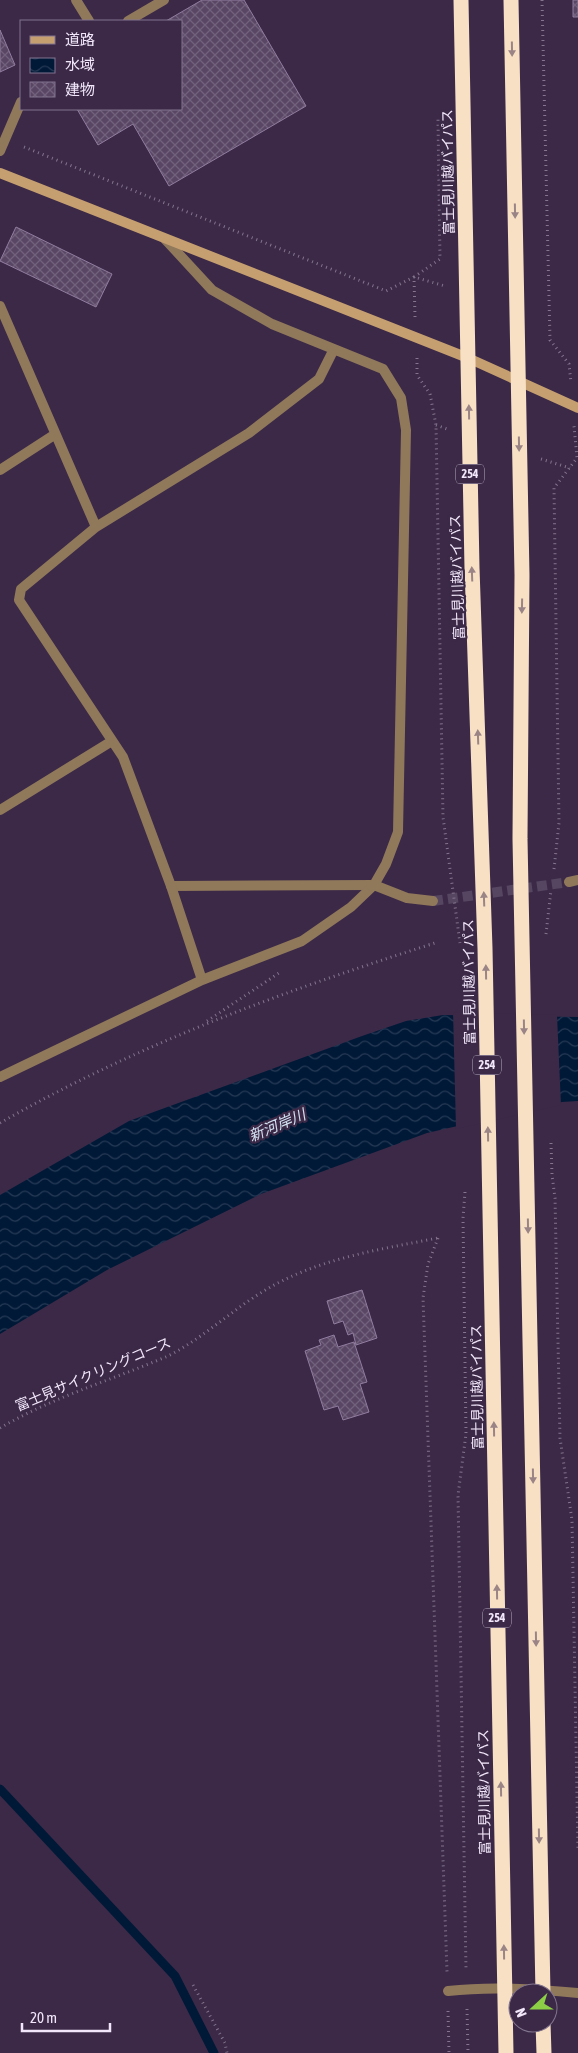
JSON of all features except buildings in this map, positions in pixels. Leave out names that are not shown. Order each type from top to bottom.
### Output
[{"type":"highway","name":"富士見川越バイパス","points":[[461,0],[472,568],[485,948],[506,2053]]},
{"type":"highway","points":[[511,0],[522,575],[520,769],[522,943],[543,1983]]},
{"type":"highway","points":[[543,2033],[544,2053]]},
{"type":"street","points":[[76,0],[88,20]]},
{"type":"street","points":[[130,20],[164,0]]},
{"type":"street","points":[[0,150],[20,104]]},
{"type":"street","points":[[0,173],[468,358],[575,407]]},
{"type":"street","points":[[0,1077],[202,980],[302,941],[351,907],[374,885],[386,864],[398,832],[406,430],[400,398],[383,369],[272,324],[212,290],[165,239]]},
{"type":"street","points":[[0,306],[54,435],[96,527]]},
{"type":"street","points":[[202,980],[171,886],[124,757],[19,600],[20,589],[96,527],[249,433],[319,379],[334,348]]},
{"type":"street","points":[[0,470],[54,435]]},
{"type":"street","points":[[0,810],[112,740]]},
{"type":"street","points":[[171,886],[374,885],[407,898],[433,901]]},
{"type":"street","points":[[448,1992],[466,1989],[508,1988]]},
{"type":"street","points":[[558,1992],[578,1993]]},
{"type":"path","points":[[542,0],[550,340],[569,364],[575,407],[577,458],[554,488],[559,823],[554,871]]},
{"type":"path","points":[[4,139],[386,291],[440,259],[438,111]]},
{"type":"path","points":[[414,276],[417,375],[430,394],[436,425],[443,817],[461,951]]},
{"type":"path","points":[[546,938],[552,881]]},
{"type":"path","points":[[0,1123],[41,1099],[116,1062],[201,1025],[325,978],[435,943]]},
{"type":"path","points":[[201,1025],[281,972]]},
{"type":"path","points":[[552,1175],[555,1198],[560,1438],[572,1520],[578,1851]]},
{"type":"path","points":[[465,1187],[463,1218],[466,1434],[458,1495],[468,2053]]},
{"type":"path","name":"富士見サイクリングコース","points":[[0,1428],[25,1413],[56,1399],[168,1356],[185,1347],[249,1300],[276,1284],[306,1270],[338,1258],[438,1238],[428,1264],[422,1298],[448,1992]]},
{"type":"path","points":[[193,1985],[227,2053]]},
{"type":"path","points":[[448,1992],[449,2053]]},
{"type":"water","name":"新河岸川","points":[[443,1015],[578,1017],[578,1101],[562,1102],[427,1133],[261,1194],[107,1270],[0,1334],[0,1195],[129,1121],[406,1021]]},
{"type":"pier","points":[[453,1012],[557,1015],[561,1105],[456,1129]]},
{"type":"waterway","points":[[0,1789],[175,1976],[214,2053]]},
{"type":"tunnel","points":[[433,901],[569,882]]}]
